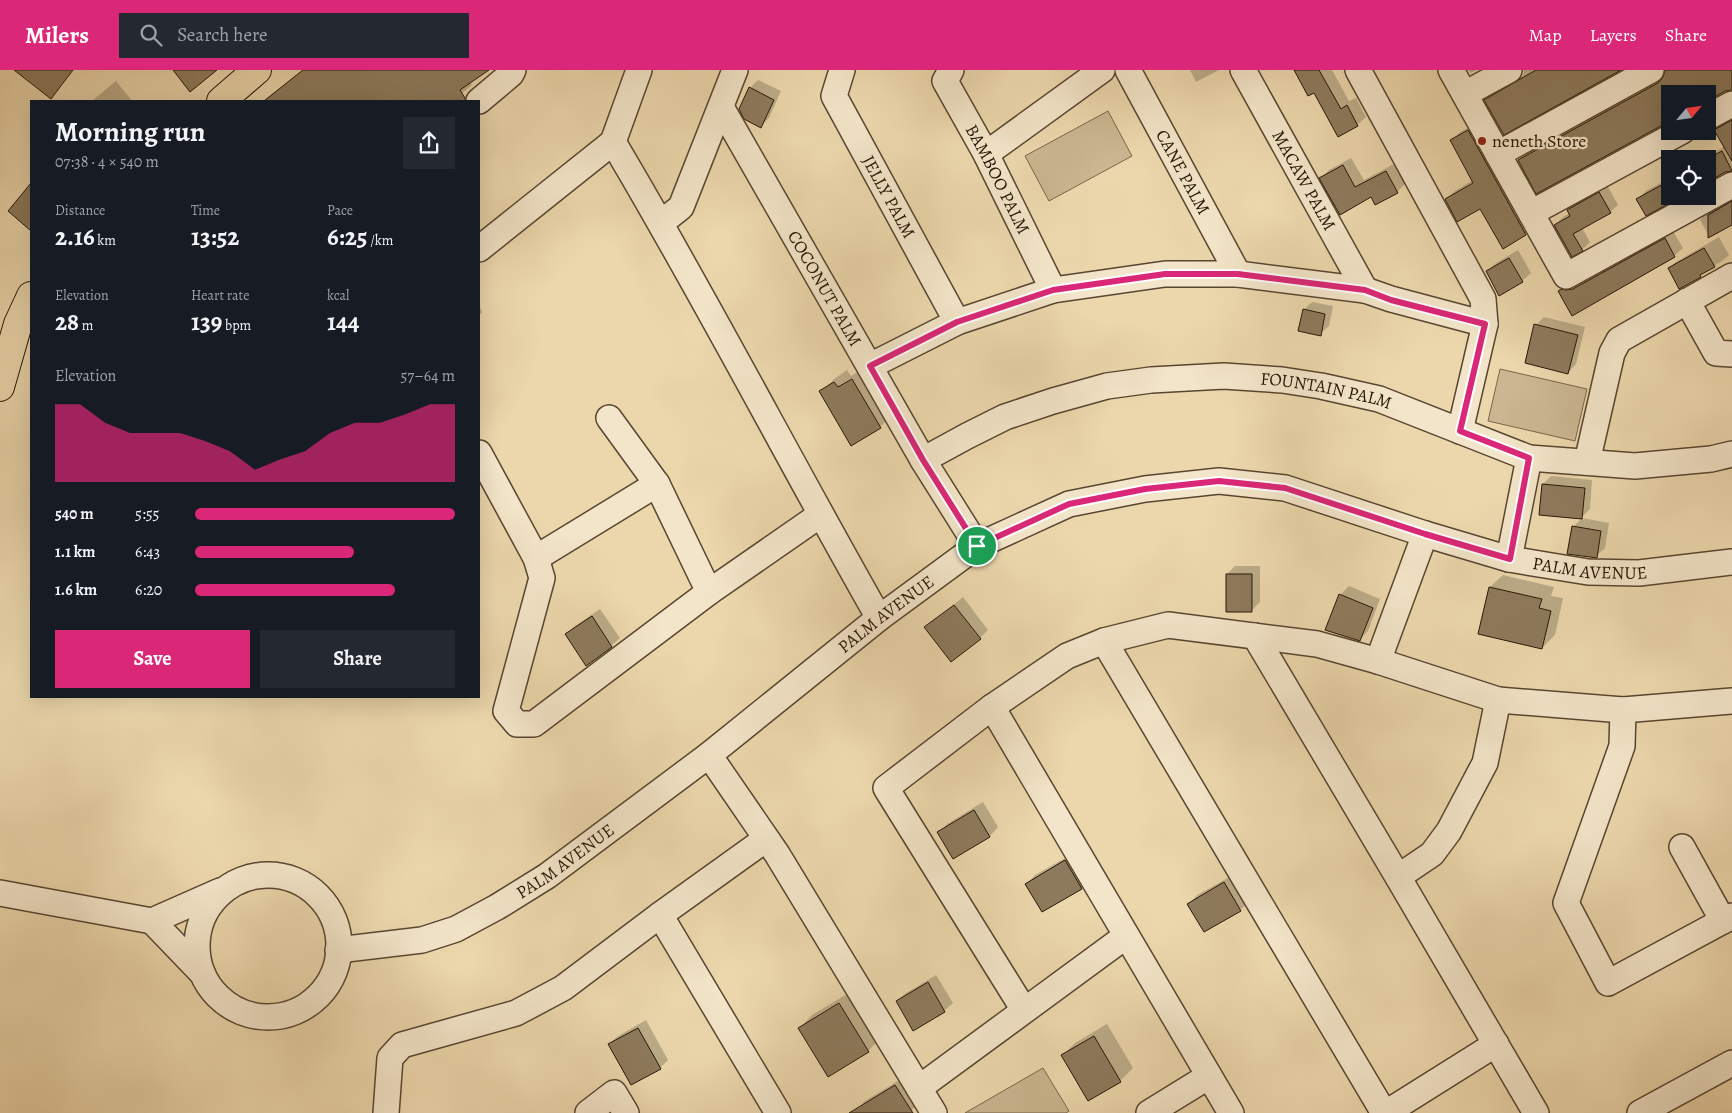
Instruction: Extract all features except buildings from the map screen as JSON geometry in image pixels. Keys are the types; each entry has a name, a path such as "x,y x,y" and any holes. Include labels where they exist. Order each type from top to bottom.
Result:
{"main road":[{"path":"222,100 257,70"},
{"path":"0,387 18,324 30,298"}],"street":[{"path":"480,100 511,74 513,70"},
{"path":"480,248 613,142 639,70"},
{"path":"661,223 681,207 735,70"},
{"name":"JELLY PALM","path":"842,70 834,96 957,322"},
{"name":"BAMBOO PALM","path":"950,70 945,81 986,154 1053,290"},
{"path":"986,154 1102,70"},
{"name":"CANE PALM","path":"1128,70 1238,274"},
{"name":"MACAW PALM","path":"1244,70 1365,290"},
{"path":"1358,70 1483,299 1485,324 1460,431"},
{"path":"1452,70 1566,276 1732,186"},
{"path":"1465,94 1508,70"},
{"path":"1498,154 1651,70"},
{"path":"1716,113 1732,104"},
{"name":"COCONUT PALM","path":"720,107 923,460 977,546"},
{"path":"1531,213 1665,140"},
{"path":"613,142 661,223 820,515 879,618"},
{"path":"870,366 957,322 1053,290 1165,274 1238,274 1365,290 1391,300 1485,324"},
{"path":"1587,462 1612,353 1619,340 1732,276"},
{"path":"1687,301 1716,353 1732,354"},
{"name":"FOUNTAIN PALM","path":"923,460 1005,417 1052,401 1107,386 1151,380 1224,376 1282,380 1321,386 1379,400 1529,458 1636,466 1711,459 1732,454"},
{"path":"609,418 657,484 710,592"},
{"path":"480,455 536,558 542,578 506,711 517,724 534,724 710,592 820,515"},
{"path":"1510,559 1529,458"},
{"name":"PALM AVENUE","path":"338,950 422,940 456,928 489,911 547,876 709,755 879,618 977,546 1069,504 1145,489 1219,481 1285,488 1425,534 1510,559 1588,572 1639,573 1732,562"},
{"path":"536,558 657,484"},
{"path":"1378,661 1425,534"},
{"path":"1024,1010 886,788 992,708 1067,656 1104,641 1168,625 1317,644 1378,661 1498,700 1623,710 1732,701"},
{"path":"1255,636 1536,1113"},
{"path":"1104,641 1385,1113 1496,1044"},
{"path":"1398,877 1432,854 1449,831 1485,763 1498,700"},
{"path":"992,708 1231,1113"},
{"path":"1623,710 1622,746 1566,903 1608,983 1728,918 1682,847"},
{"path":"709,755 777,854 934,1113"},
{"path":"386,1113 390,1058 402,1045 516,1013 564,988 660,915 766,839"},
{"path":"0,893 152,921 225,889 245,878 279,876 301,883 326,906 336,927 337,960 331,979 312,1002 295,1012 275,1017 255,1016 232,1007 213,991 202,973 152,921"},
{"path":"202,973 197,951 199,927 209,906 225,889"},
{"path":"660,915 778,1113"},
{"path":"919,1088 1126,936"},
{"path":"1640,1113 1732,1063"},
{"path":"1149,1113 1209,1076"},
{"path":"588,1113 614,1093 626,1113"}],"shaded area":[{"path":"1108,111 1132,156 1049,201 1025,156"},
{"path":"1500,369 1587,389 1575,441 1488,421"},
{"path":"1043,1068 1069,1111 1066,1113 965,1113"}],"place":[{"name":"neneth Store","path":"1482,141"}],"route":[{"path":"1165,274 1238,274 1365,290 1391,300 1485,324 1460,431 1529,458 1510,559 1425,534 1285,488 1219,481 1145,489 1069,504 977,546 923,460 870,366 957,322 1053,290 1165,274"}]}
